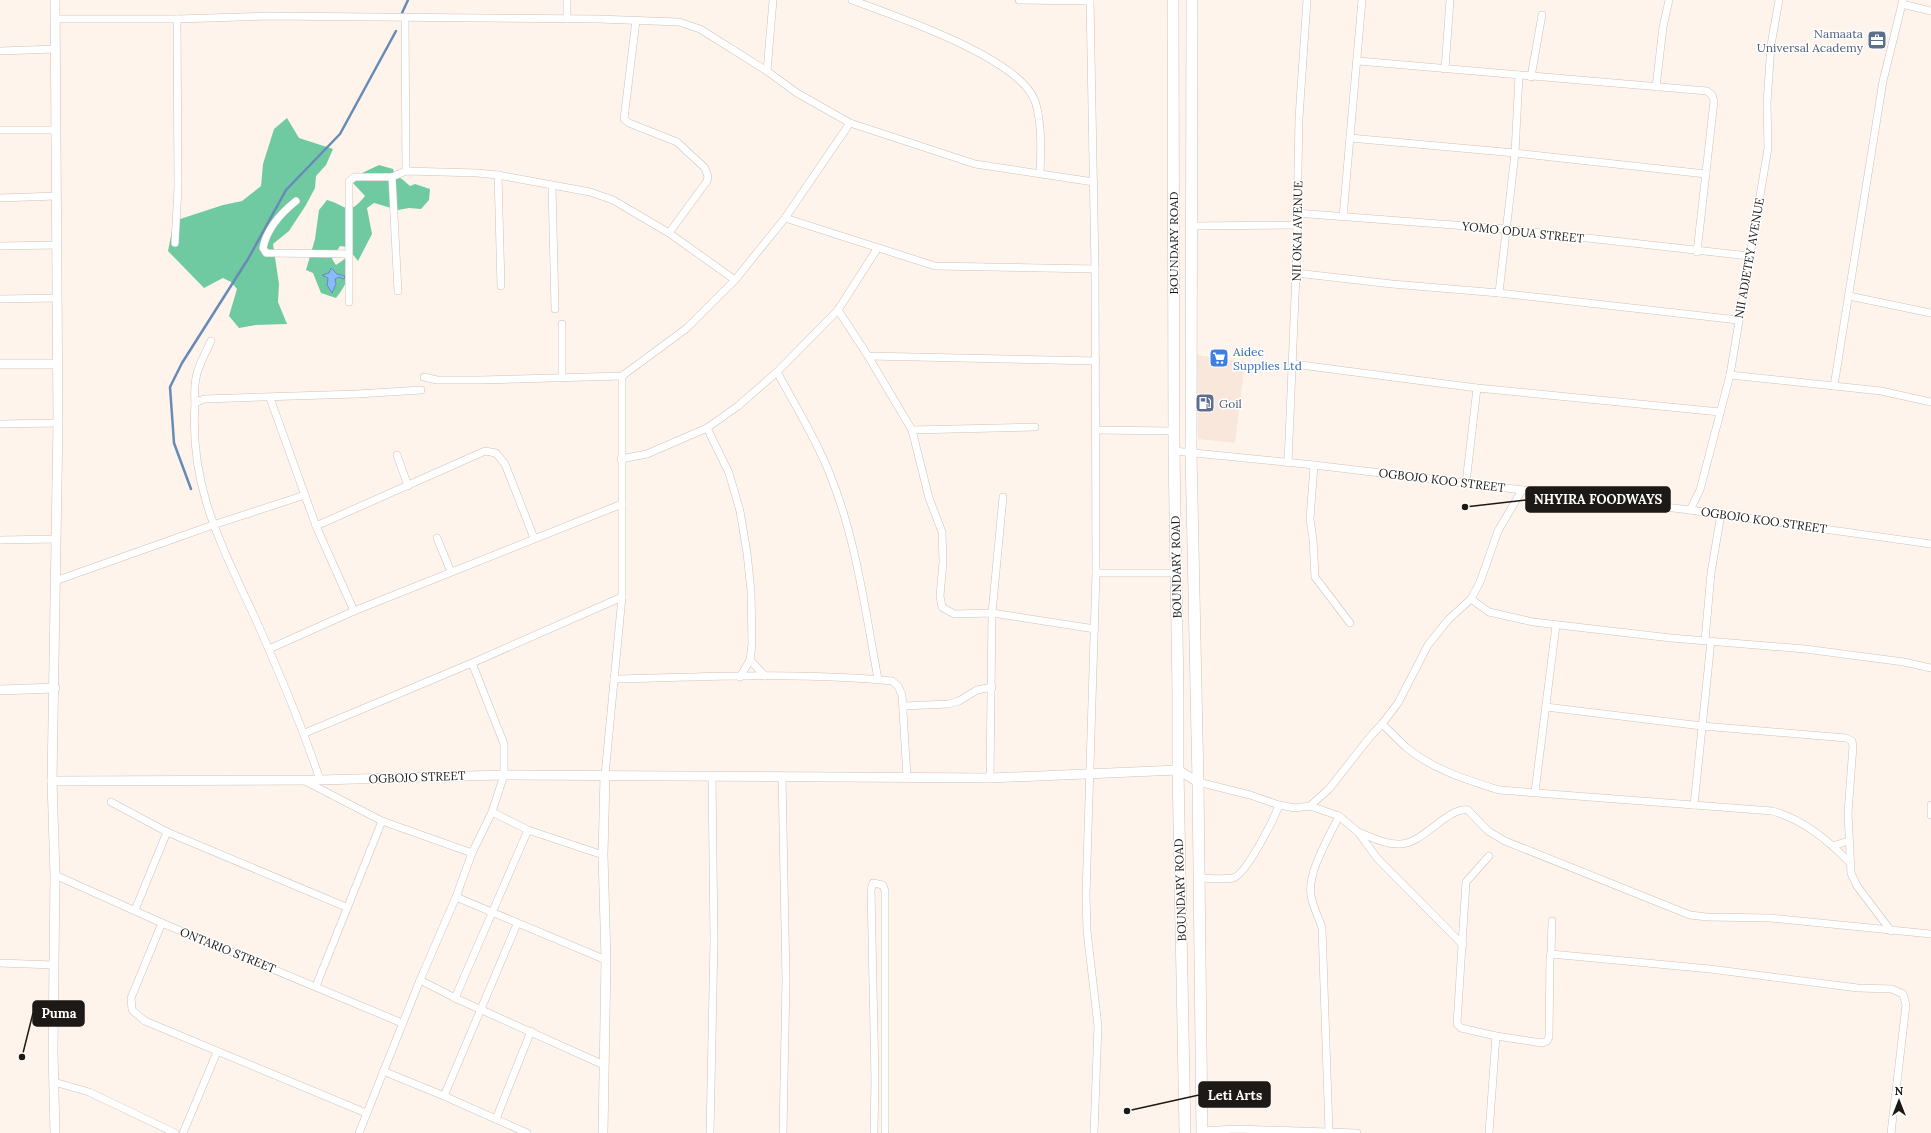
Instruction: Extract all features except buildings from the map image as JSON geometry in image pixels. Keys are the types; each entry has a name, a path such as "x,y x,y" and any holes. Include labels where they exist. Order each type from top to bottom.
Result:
{"main road":[{"name":"BOUNDARY ROAD","path":"1173,0 1174,451 1185,1133"},
{"name":"BOUNDARY ROAD","path":"1192,0 1191,452 1198,782 1202,1132"}],"street":[{"path":"55,0 57,20 56,298 58,422 55,581 55,688 52,781 55,875 55,1133"},
{"path":"567,0 567,19"},
{"path":"767,71 773,0"},
{"path":"852,0 963,43 1014,75 1032,94 1035,101 1039,123 1040,173"},
{"path":"1019,0 1090,0 1096,361 1096,573 1087,931 1098,1026 1094,1133"},
{"name":"NII OKAI AVENUE","path":"1288,463 1296,273 1299,118 1307,0"},
{"path":"1343,217 1358,61 1362,0"},
{"path":"1445,69 1450,0"},
{"path":"1656,87 1663,27 1669,0"},
{"name":"NII ADJETEY AVENUE","path":"1690,510 1700,490 1730,375 1768,148 1767,103 1771,45 1779,0"},
{"path":"1834,386 1883,81 1903,2 1931,11"},
{"path":"1531,77 1542,15"},
{"path":"57,20 177,19 268,16 636,20 679,22 700,29 767,71 797,93 850,123 975,164 1094,182"},
{"path":"405,18 406,171"},
{"path":"175,243 178,187 177,19"},
{"path":"636,20 624,119 629,123 677,142 700,163 707,172 706,181 669,233"},
{"path":"0,51 56,49"},
{"path":"1358,61 1707,91 1712,95 1714,101 1697,252"},
{"path":"1499,293 1515,153 1519,76"},
{"path":"424,377 437,380 480,380 622,376 687,328 735,280 785,218 850,123"},
{"path":"0,130 56,130"},
{"path":"1350,138 1515,153 1706,174"},
{"path":"349,302 349,181 356,177 392,177 406,171 498,175 590,192 613,200 669,233 735,280"},
{"path":"498,175 501,286"},
{"path":"392,177 398,291"},
{"path":"552,186 554,309"},
{"path":"0,198 56,196"},
{"path":"296,201 277,219 264,241 263,248 266,253 348,254"},
{"name":"YOMO ODUA STREET","path":"1296,213 1506,229 1697,252 1749,256"},
{"path":"785,218 877,249 935,266 1095,269"},
{"path":"1191,226 1296,225"},
{"path":"0,246 57,245"},
{"path":"621,459 647,454 708,428 738,406 777,372 838,310 877,249"},
{"path":"1296,273 1392,284 1499,293 1738,320"},
{"path":"1849,296 1931,313"},
{"path":"0,299 56,298"},
{"path":"838,310 868,356 912,430 929,498 942,532 943,562 940,596 942,607 954,614 992,613 1095,629"},
{"path":"562,324 562,377"},
{"path":"211,341 197,370 194,383 194,446 196,464 213,525 305,733 320,780"},
{"path":"868,356 1096,361"},
{"path":"0,364 57,364"},
{"path":"1293,364 1477,388 1720,412"},
{"path":"777,372 814,438 830,472 842,507 857,570 878,679"},
{"path":"1730,375 1881,391 1931,402"},
{"path":"603,1133 606,960 603,855 605,775 622,596 622,376"},
{"path":"1466,483 1477,388"},
{"path":"195,403 204,399 270,398 421,390"},
{"path":"270,398 316,526 354,611"},
{"path":"0,424 58,422"},
{"path":"912,430 1035,427"},
{"path":"708,428 729,473 740,511 752,598 752,644 750,660 740,677"},
{"path":"1096,430 1174,431"},
{"path":"316,526 485,451 496,453 504,464 534,538"},
{"name":"OGBOJO KOO STREET","path":"1174,451 1314,465 1690,510 1931,544"},
{"path":"397,455 408,486"},
{"path":"1314,465 1310,519 1313,539 1315,577 1350,623"},
{"path":"1310,806 1329,789 1369,738 1382,724 1398,703 1428,645 1448,620 1470,600 1480,582 1498,531 1522,490"},
{"path":"55,581 213,525 305,495"},
{"path":"990,778 992,613 1003,497"},
{"path":"269,649 354,611 622,504"},
{"path":"1694,805 1702,726 1711,573 1721,514"},
{"path":"437,538 451,572"},
{"path":"0,540 56,539"},
{"path":"1096,573 1177,573"},
{"path":"305,733 472,663 622,596"},
{"path":"1470,600 1480,608 1498,615 1556,625 1708,641 1805,649 1904,662 1931,668"},
{"path":"1535,792 1556,625"},
{"path":"750,660 765,676"},
{"path":"359,1133 420,980 456,897 472,853 492,812 504,775 504,744 472,663"},
{"path":"614,679 765,676 878,679 892,681 898,686 902,695 904,706 907,777"},
{"path":"904,706 948,704 959,701 977,690 992,687"},
{"path":"0,690 55,688"},
{"path":"1546,707 1702,726 1846,738 1852,741 1854,746 1848,813 1850,873 1857,886 1891,931"},
{"path":"1382,724 1408,748 1434,765 1450,773 1500,790 1779,813 1794,820 1834,846 1849,862"},
{"path":"1178,770 1198,782 1250,795 1279,805 1295,808 1310,806 1339,816 1358,832 1377,858 1463,945"},
{"name":"OGBOJO STREET","path":"52,781 320,780 504,775 990,778 1090,772 1178,770"},
{"path":"710,1133 714,941 712,776"},
{"path":"782,776 786,980 783,1133"},
{"path":"302,779 382,821 472,853"},
{"path":"111,802 167,832 346,907"},
{"path":"1198,878 1232,878 1241,872 1272,823 1279,805"},
{"path":"1931,805 1931,815"},
{"path":"1358,832 1386,842 1401,845 1423,836 1434,826 1459,811 1468,810 1488,831 1505,841 1690,914 1707,917 1770,918 1931,934"},
{"path":"492,812 528,830 603,855"},
{"path":"1329,1131 1322,928 1311,897 1310,886 1325,845 1339,816"},
{"path":"316,986 346,907 382,821"},
{"path":"455,998 493,914 528,830"},
{"path":"135,910 167,832"},
{"path":"1834,846 1848,841"},
{"path":"1489,856 1466,882 1457,1024 1461,1028 1496,1036 1542,1043 1546,1041 1549,1037 1552,921"},
{"name":"ONTARIO STREET","path":"55,875 402,1024"},
{"path":"873,883 883,885 885,891 886,1132 882,1128 873,1132 875,1072 871,890 873,883"},
{"path":"456,897 493,914 606,960"},
{"path":"162,922 131,998 132,1010 145,1021 366,1113"},
{"path":"444,1096 517,924"},
{"path":"1551,954 1710,969 1858,988 1892,989 1903,994 1906,1005 1891,1133"},
{"path":"0,963 54,965"},
{"path":"420,980 455,998 604,1065"},
{"path":"496,1119 531,1031"},
{"path":"1489,1133 1496,1036"},
{"path":"183,1133 217,1052"},
{"path":"383,1071 527,1133"},
{"path":"54,1082 89,1092 175,1133"},
{"path":"1202,1132 1329,1131 1357,1133"}],"shaded area":[{"path":"1197,355 1245,362 1235,443 1198,439"}],"green space":[{"path":"287,118 299,138 333,149 326,165 316,176 315,188 306,205 289,231 273,244 279,284 278,302 287,324 256,325 239,328 229,316 237,289 231,282 223,278 204,288 168,251 174,221 223,205 242,201 261,186 263,164 274,129"},
{"path":"379,165 393,169 395,176 402,179 410,186 415,184 430,189 429,200 421,209 409,208 398,210 374,203 367,208 372,234 358,261 347,247 340,246 332,259 336,265 346,258 347,279 336,298 321,293 313,273 306,270 315,239 319,210 327,200 347,208 354,207 365,196 353,183 362,173"}],"water":[{"path":"331,268 337,274 345,276 344,279 339,277 335,279 336,284 332,293 327,285 328,278 322,275 329,273"}],"waterway":[{"path":"402,13 408,0"},
{"path":"191,489 174,443 170,387 182,363 248,259 286,190 340,134 396,31"}],"place":[{"name":"Namaata Universal Academy","path":"1877,40"},
{"name":"Aidec Supplies Ltd","path":"1219,358"},
{"name":"Goil","path":"1205,403"},
{"name":"NHYIRA FOODWAYS","path":"1465,507"},
{"name":"Puma","path":"22,1057"},
{"name":"Leti Arts","path":"1127,1111"}]}
